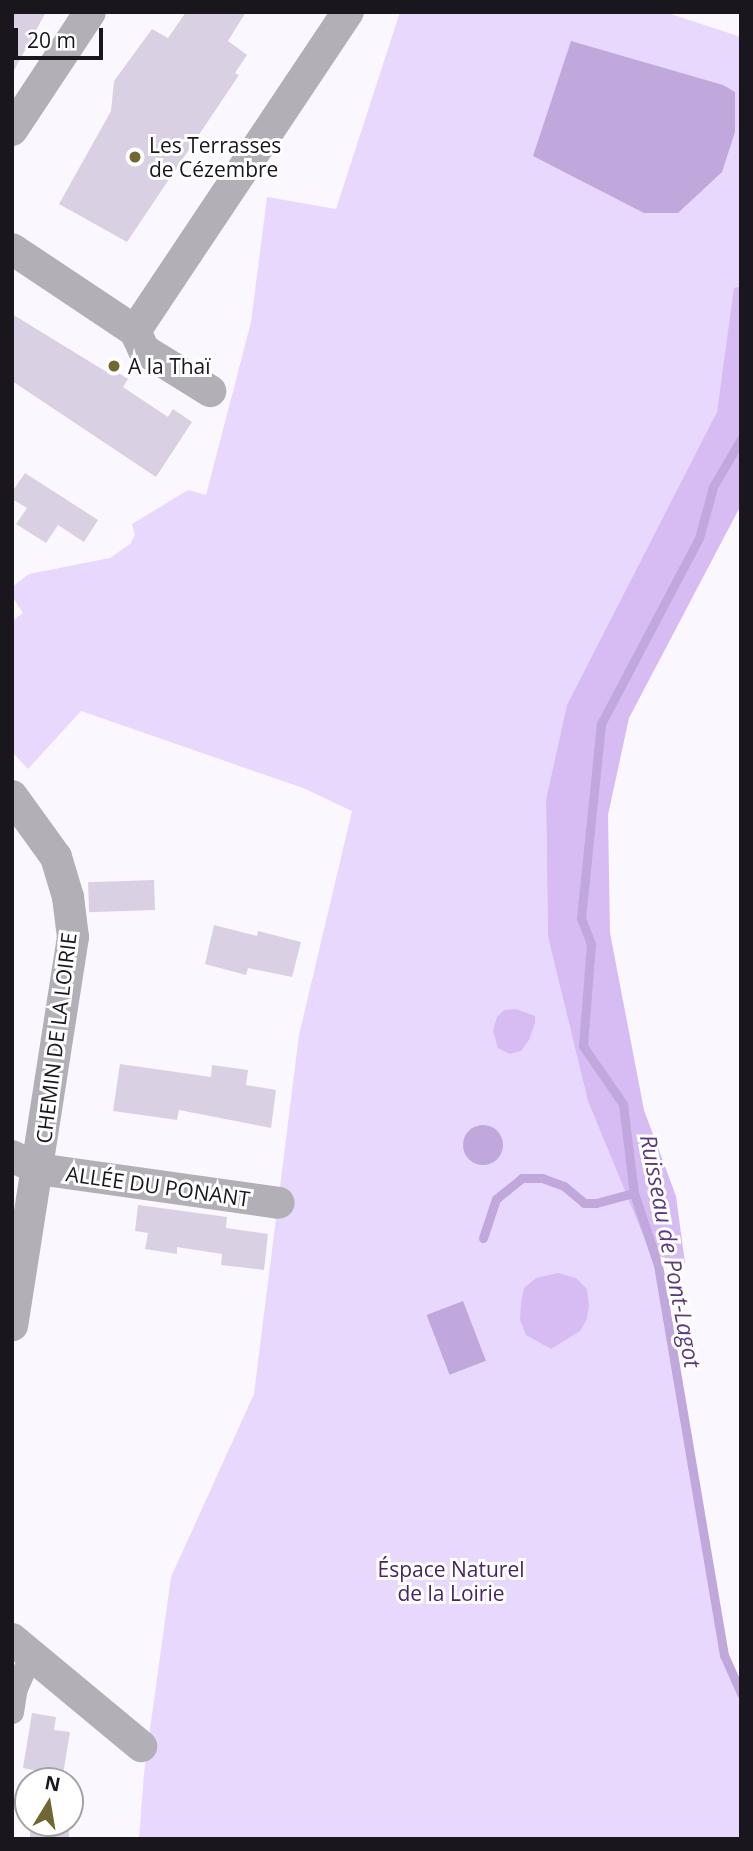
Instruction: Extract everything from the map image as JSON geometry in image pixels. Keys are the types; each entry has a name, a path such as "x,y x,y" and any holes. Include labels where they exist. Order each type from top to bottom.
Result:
{"street":[{"path":"12,130 90,12"},
{"path":"135,331 348,12"},
{"path":"12,249 135,331 144,350 210,391"},
{"name":"CHEMIN DE LA LOIRIE","path":"12,796 56,857 68,897 73,937 25,1163 12,1325"},
{"name":"ALLÉE DU PONANT","path":"25,1163 279,1203"},
{"path":"12,1712 22,1647"},
{"path":"22,1647 141,1746"}],"green space":[{"name":"Éspace Naturel de la Loirie","path":"400,12 665,12 741,37 741,349 722,380 717,412 596,778 546,800 548,936 634,1207 658,1265 724,1655 741,1693 741,1839 139,1839 144,1773 171,1577 254,1394 299,1035 352,811 303,788 81,711 28,769 12,752 12,621 23,613 12,596 12,587 29,574 110,558 130,544 135,535 132,524 188,490 206,495 251,322 267,197 336,209"}],"shaded area":[{"path":"571,41 723,85 735,92 735,132 722,172 678,213 644,213 533,156"},
{"path":"741,286 741,505 629,718 608,815 610,933 644,1110 676,1196 685,1263 651,1254 588,1101 548,936 546,800 567,705 717,412 734,288"},
{"path":"516,1009 535,1016 535,1023 529,1040 521,1051 510,1054 498,1048 493,1031 497,1017 504,1010"},
{"path":"483,1125 497,1131 503,1145 497,1159 483,1165 469,1159 463,1145 469,1131"},
{"path":"558,1273 576,1278 587,1289 589,1305 587,1319 580,1331 551,1349 526,1335 520,1320 521,1303 524,1288 536,1278"},
{"path":"463,1301 486,1361 450,1375 427,1315"}],"building":[{"path":"12,12 46,12 12,74"},
{"name":"Les Terrasses de Cézembre","path":"186,12 246,12 228,41 247,55 235,73 239,75 127,242 59,204 111,111 114,81 152,29 168,38"},
{"path":"12,314 105,371 108,366 128,379 123,387 168,417 173,409 192,422 156,477 12,381"},
{"path":"25,473 98,520 84,542 58,525 46,543 16,524 27,508 12,499 12,492"},
{"path":"154,880 155,910 89,912 88,882"},
{"path":"214,925 257,936 258,931 301,942 292,977 248,968 246,975 205,964"},
{"path":"120,1064 211,1077 212,1065 248,1070 246,1085 276,1090 271,1128 179,1110 177,1120 113,1111"},
{"path":"138,1205 227,1217 226,1228 268,1234 264,1270 221,1265 222,1254 177,1247 177,1254 145,1249 148,1233 135,1231"},
{"path":"32,1713 56,1717 54,1730 70,1732 64,1767 23,1767"},
{"path":"30,1837 69,1837 69,1839"}],"waterway":[{"name":"Ruisseau de Pont-Lagot","path":"741,439 713,487 699,538 601,724 581,918 591,944 583,1046 623,1104 634,1193 658,1265 724,1655 741,1693"},
{"path":"483,1238 496,1199 522,1178 542,1178 564,1186 584,1203 596,1203 634,1193"}],"place":[{"name":"Les Terrasses de Cézembre","path":"135,157"},
{"name":"A la Thaï","path":"114,366"}]}
